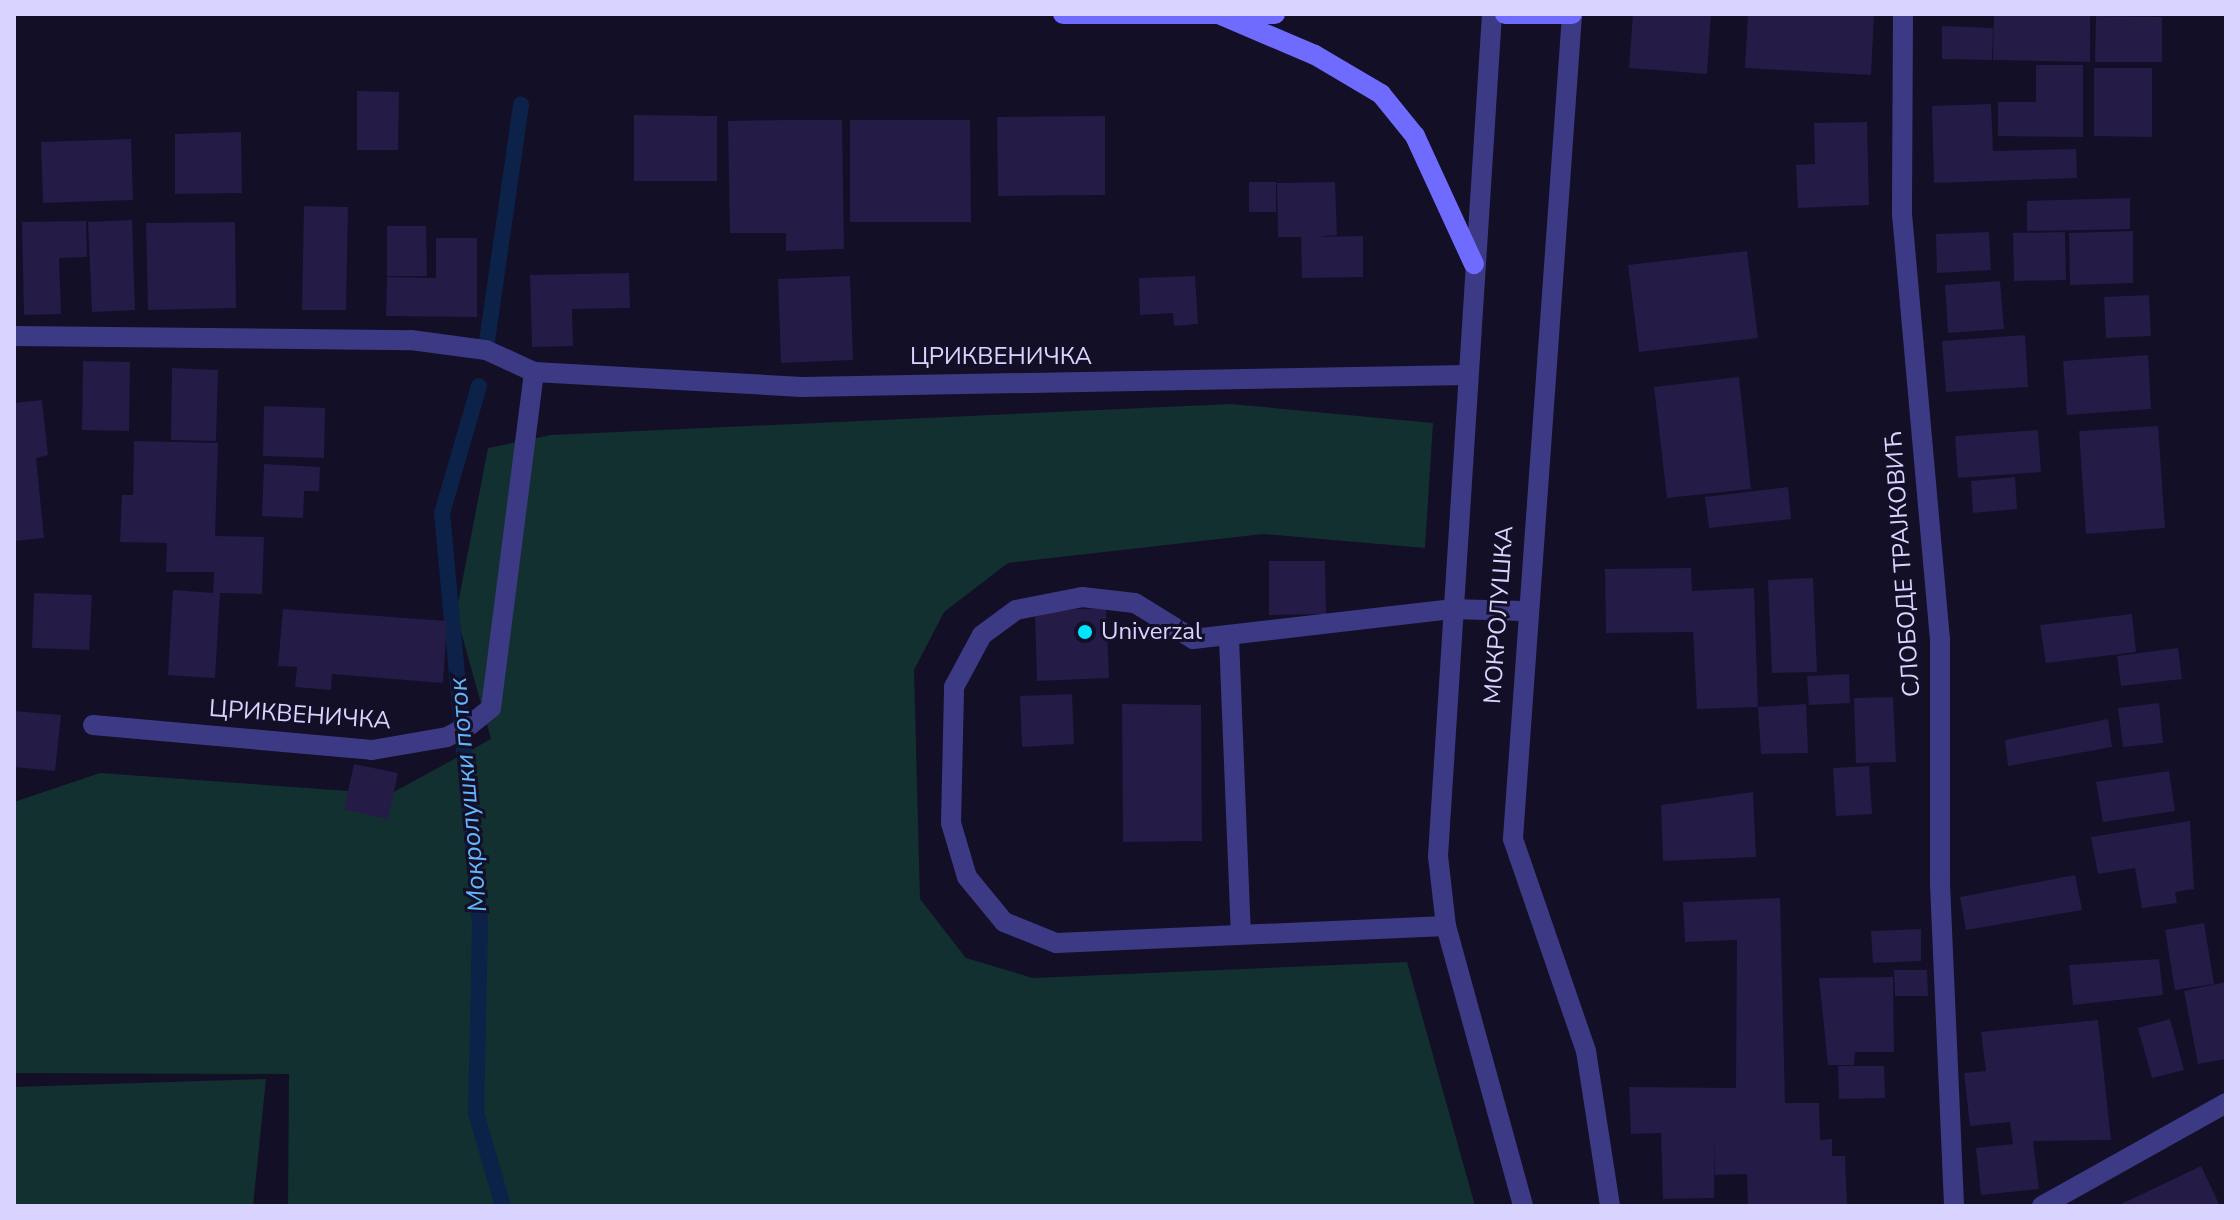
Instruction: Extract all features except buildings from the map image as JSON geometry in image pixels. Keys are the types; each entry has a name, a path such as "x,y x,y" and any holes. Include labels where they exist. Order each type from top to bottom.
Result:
{"main road":[{"path":"1063,14 1275,14"},
{"path":"1505,14 1572,15"},
{"path":"1221,15 1315,55 1381,94 1415,136 1474,264"}],"street":[{"name":"МОКРОЛУШКА","path":"1492,14 1439,807 1446,926 1523,1206"},
{"name":"СЛОБОДЕ ТРАЈКОВИЋ","path":"1903,14 1902,214 1940,639 1940,884 1954,1206"},
{"name":"МОКРОЛУШКА","path":"1572,15 1524,611 1513,839 1586,1051 1610,1206"},
{"name":"ЦРИКВЕНИЧКА","path":"14,336 411,340 486,350 534,372 802,387 1468,375"},
{"name":"ЦРИКВЕНИЧКА","path":"93,725 359,750 423,743 470,725 491,708 534,372"},
{"path":"1446,926 1241,932 1056,943 1004,922 967,877 951,823 954,687 982,635 1016,610 1082,597 1135,603 1193,639 1229,638 1451,609 1524,611"},
{"path":"1229,638 1241,932"},
{"path":"2042,1206 2226,1103"}],"green space":[{"path":"1231,404 1433,423 1425,548 1263,534 1008,563 944,612 914,670 920,899 966,958 1033,978 1407,962 1475,1206 288,1206 289,1074 14,1073 14,802 100,773 390,794 491,739 456,614 488,448 551,435"},
{"path":"266,1079 253,1206 14,1206 14,1087"}],"waterway":[{"name":"Мокролушки поток","path":"486,348 521,104"},
{"name":"Мокролушки поток","path":"479,386 442,513 480,925 476,1113 503,1206"}],"place":[{"name":"Univerzal","path":"1085,632"}]}
